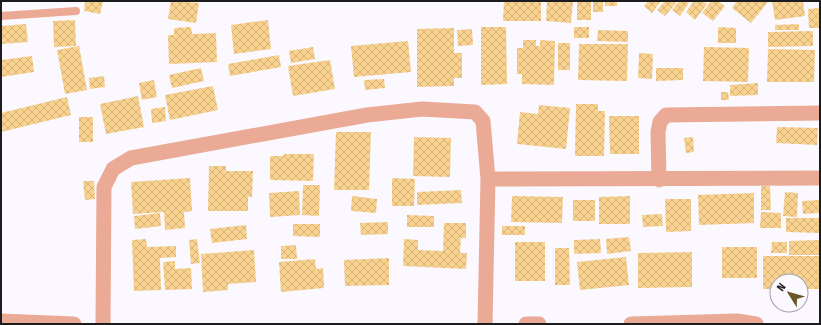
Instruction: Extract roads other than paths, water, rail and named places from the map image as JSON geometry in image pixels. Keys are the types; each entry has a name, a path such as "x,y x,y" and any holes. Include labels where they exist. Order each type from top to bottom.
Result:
{"street":[{"path":"103,324 104,187 113,169 131,158 367,115 422,109 475,112 483,121 488,179 485,324"},
{"path":"659,180 658,132 660,122 666,115 820,113"},
{"path":"488,179 659,180 820,178"},
{"path":"631,324 737,321 756,324"},
{"path":"8,323 74,324"},
{"path":"526,324 539,324"}],"lane":[{"path":"1,16 76,11"}]}
